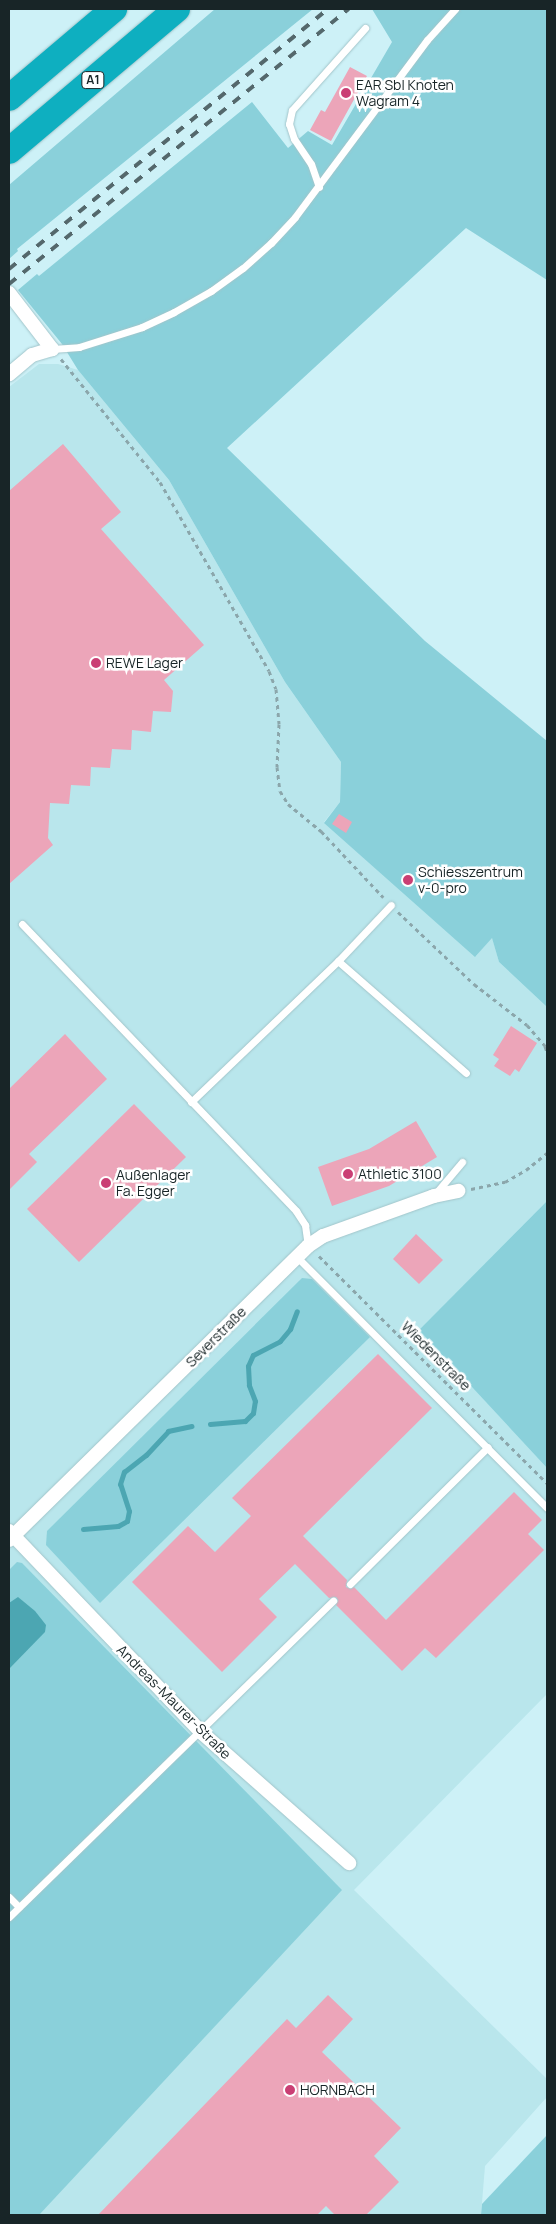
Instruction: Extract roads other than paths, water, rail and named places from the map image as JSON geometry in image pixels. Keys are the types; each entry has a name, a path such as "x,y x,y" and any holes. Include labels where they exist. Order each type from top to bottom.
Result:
{"highway":[{"path":"9,98 114,9"},
{"name":"A1","path":"9,150 176,9"}],"street":[{"path":"9,293 52,349 32,355 9,374"},
{"name":"Severstraße","path":"10,1536 308,1246 323,1236 434,1196 458,1191"},
{"name":"Andreas-Maurer-Straße","path":"10,1536 201,1732 349,1863"}],"lane":[{"path":"52,349 78,347 142,327 174,312 211,291 271,243 320,187 427,40 456,9"},
{"path":"320,187 311,164 294,139 289,124 292,110 365,28"},
{"path":"191,1102 338,961 391,905"},
{"path":"22,924 296,1211 305,1225 308,1246"},
{"path":"338,961 466,1073"},
{"path":"434,1196 462,1162"},
{"path":"297,1257 547,1508"},
{"path":"350,1584 488,1447"},
{"path":"9,1917 178,1750 201,1732 333,1602"},
{"path":"9,1897 18,1908"}],"waterway":[{"path":"210,1424 245,1421 253,1413 255,1401 249,1385 248,1366 253,1355 280,1341 290,1329 297,1311"},
{"path":"83,1529 118,1526 127,1521 129,1511 120,1484 124,1472 146,1455 168,1431 191,1426"}],"railway":[{"path":"9,269 328,9"},
{"path":"9,284 348,9"}],"place":[{"name":"EAR Sbl Knoten Wagram 4","path":"346,93"},
{"name":"REWE Lager","path":"96,663"},
{"name":"Schiesszentrum v-0-pro","path":"408,880"},
{"name":"Athletic 3100","path":"348,1174"},
{"name":"Außenlager Fa. Egger","path":"106,1183"},
{"name":"HORNBACH","path":"290,2090"}]}
